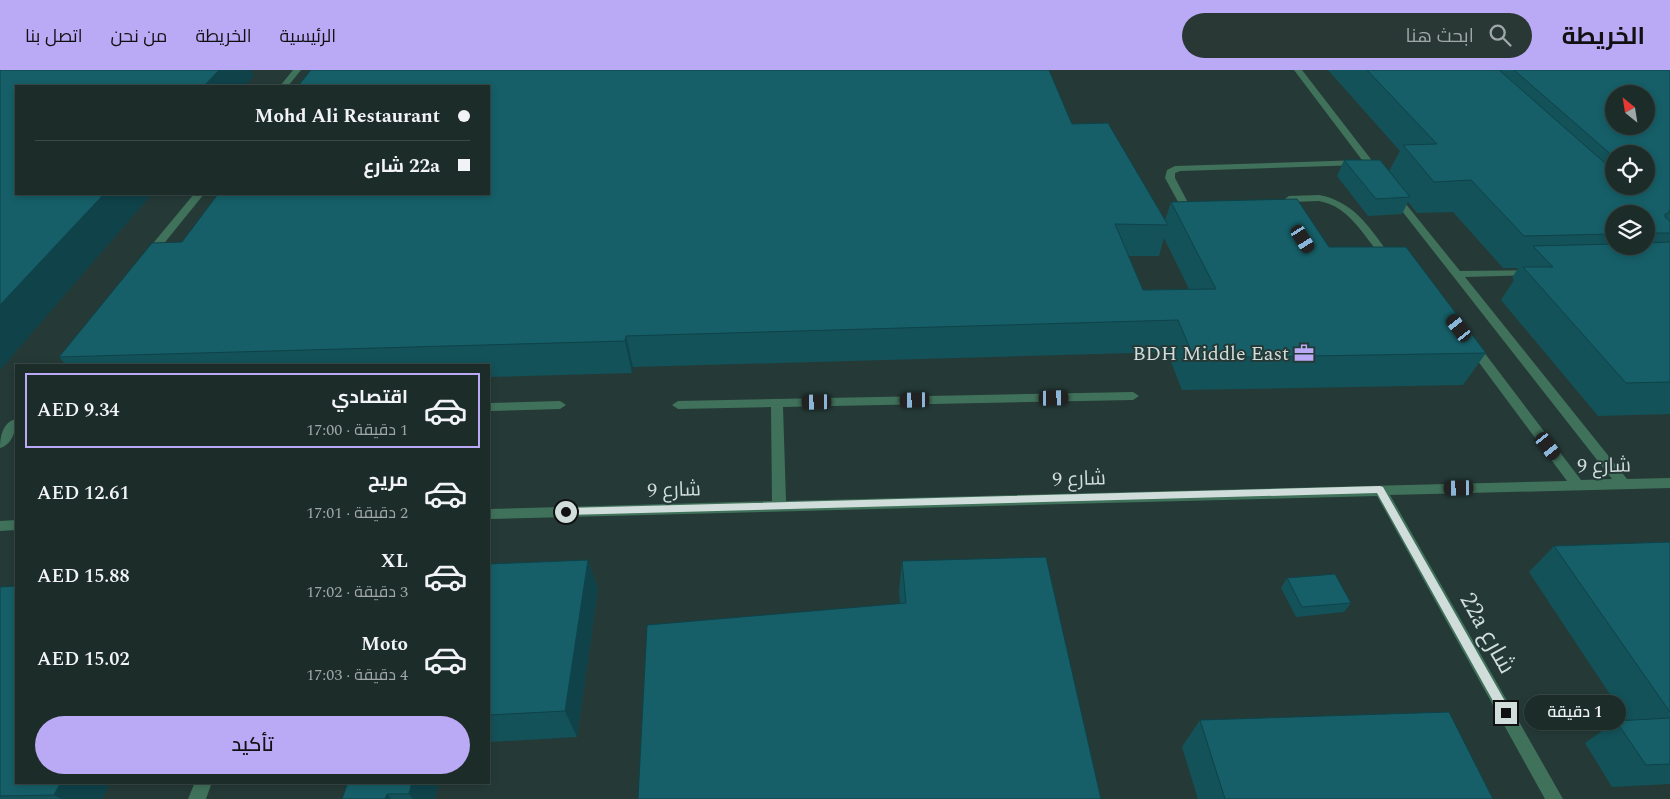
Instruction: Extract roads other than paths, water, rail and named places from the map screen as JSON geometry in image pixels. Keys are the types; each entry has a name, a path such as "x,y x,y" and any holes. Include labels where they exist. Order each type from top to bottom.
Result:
{"street":[{"path":"285,85 297,70"},
{"path":"1298,70 1367,161 1624,484"},
{"path":"1192,220 1170,178 1170,172 1178,168 1367,161"},
{"path":"143,264 197,195"},
{"path":"1319,198 1328,199 1342,205 1382,251 1380,260 1366,265 1335,264 1318,259 1283,204 1289,199 1319,198"},
{"path":"1380,260 1393,268"},
{"path":"1457,274 1544,272"},
{"path":"1465,335 1578,486"},
{"path":"678,405 1133,396"},
{"path":"777,403 779,506"},
{"path":"490,407 560,405"},
{"path":"0,443 15,424"},
{"name":"شارع 9","path":"490,514 1670,483"},
{"name":"22a شارع","path":"1380,490 1554,799"},
{"path":"0,526 15,525"},
{"path":"197,799 203,784"}],"place":[{"name":"BDH Middle East","path":"1304,353"}]}
